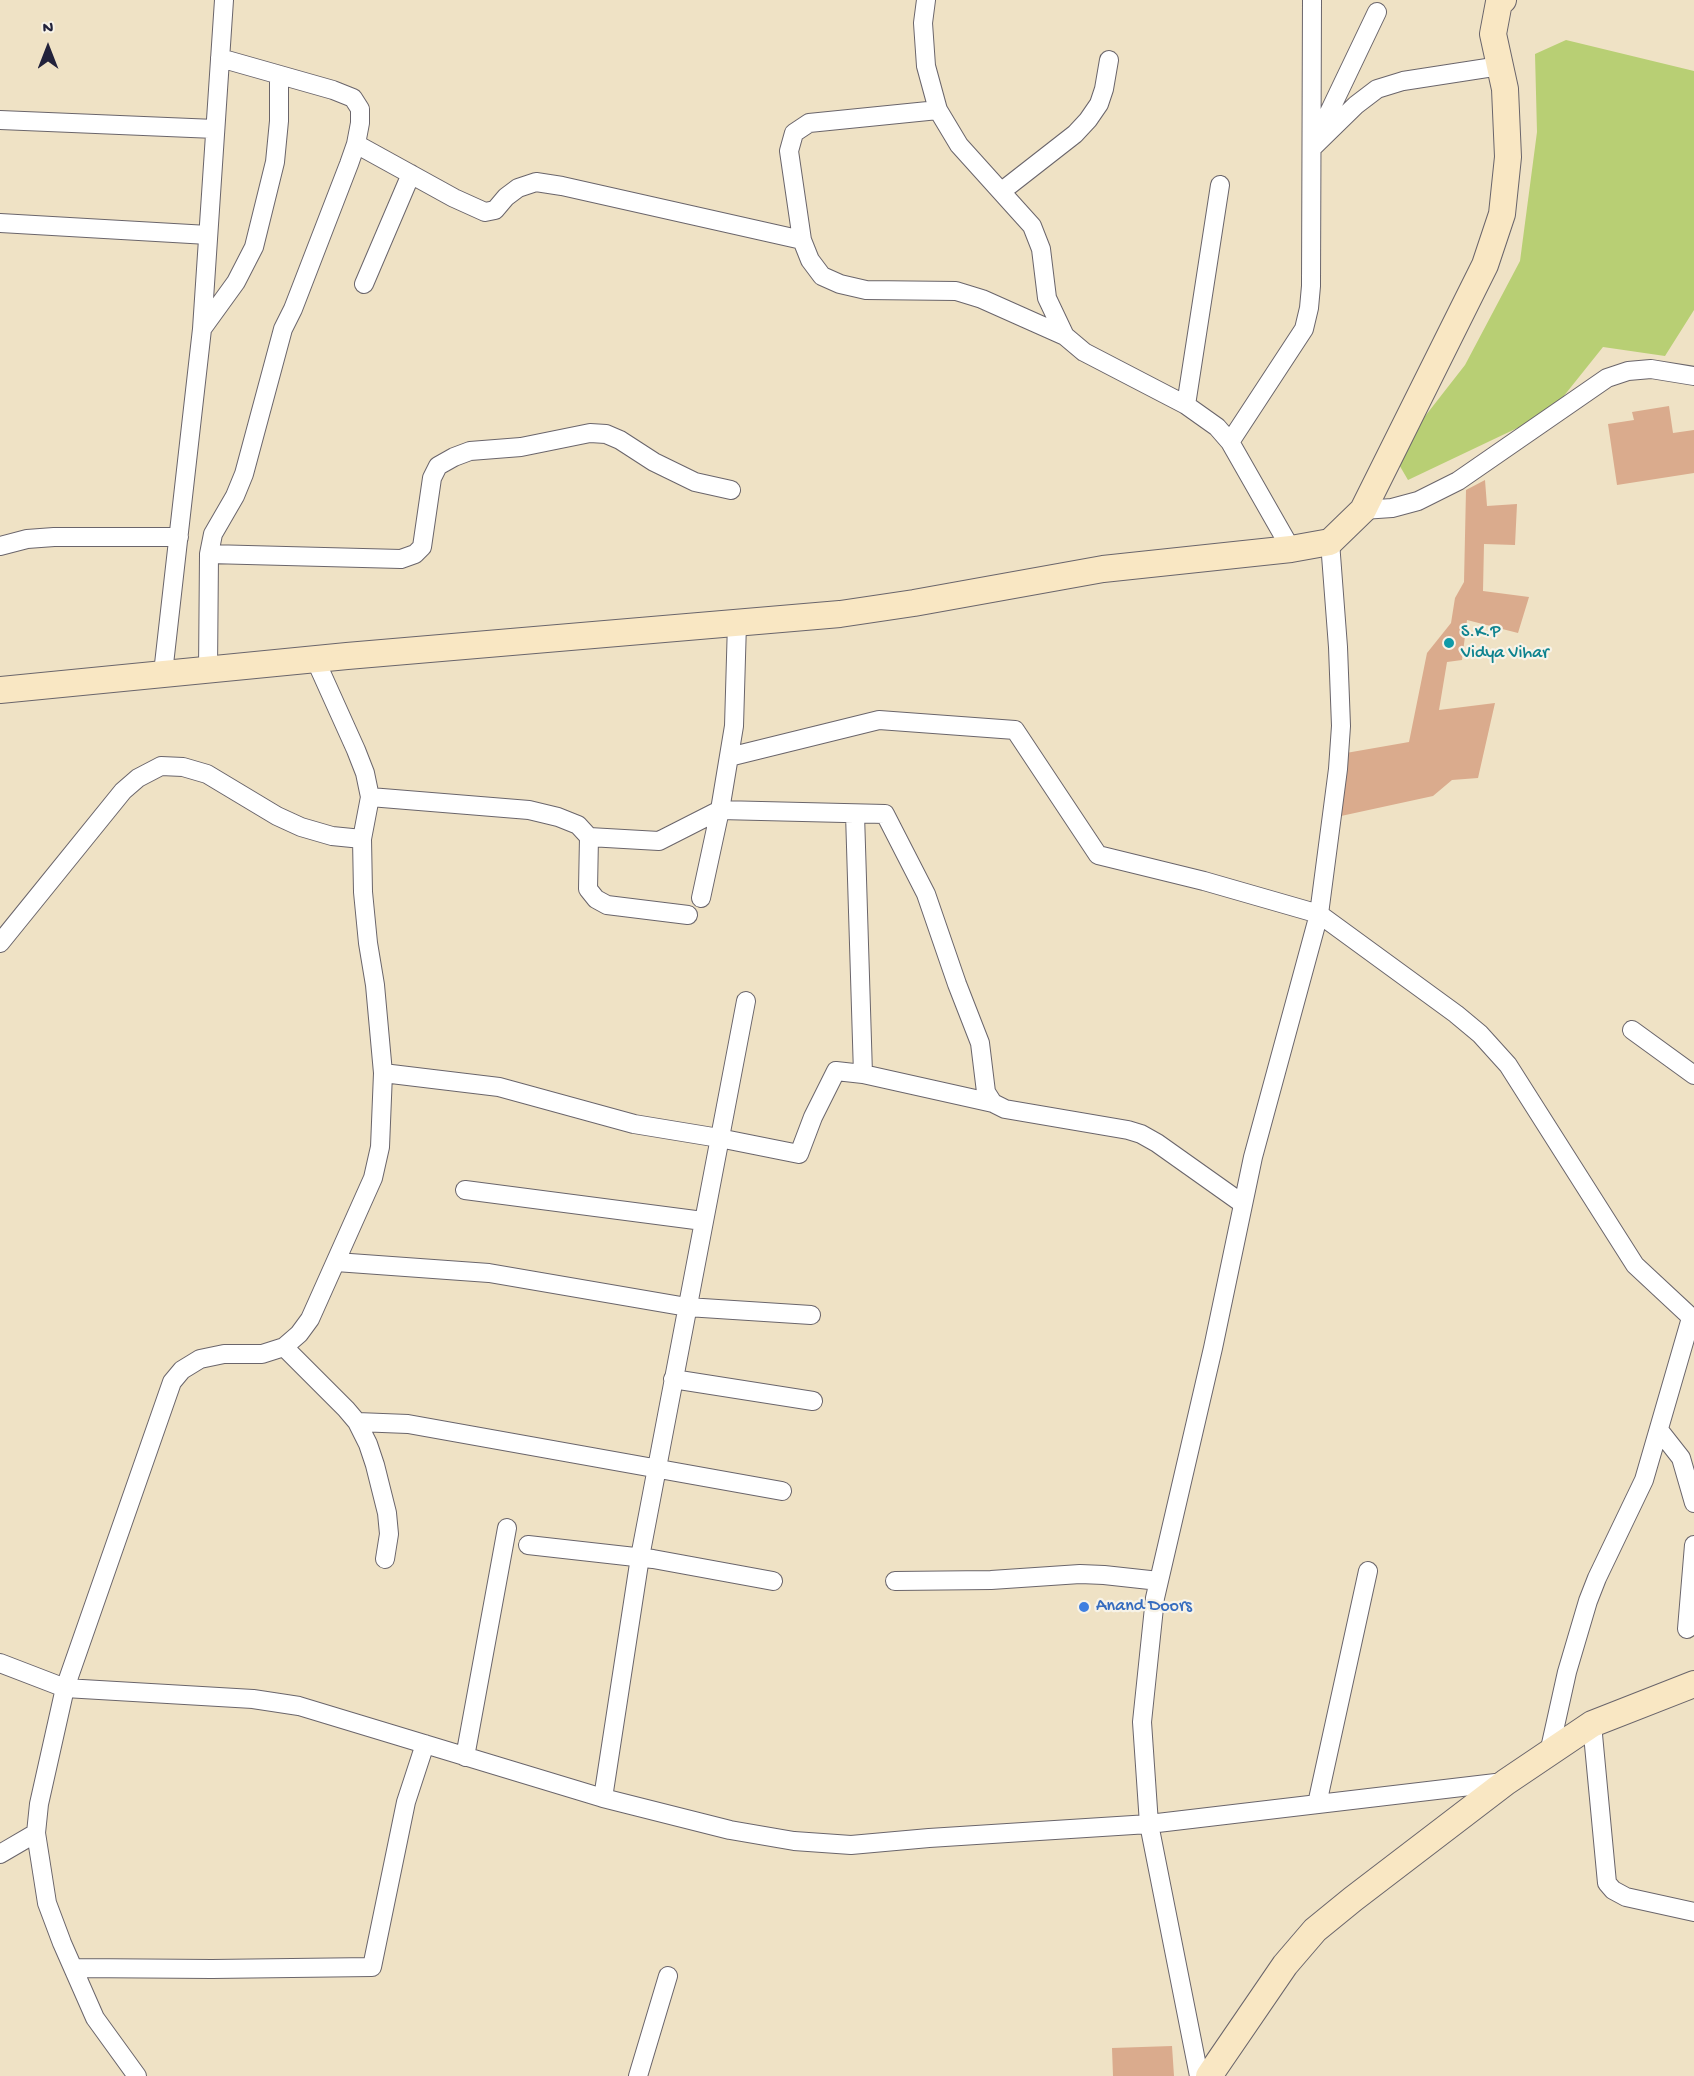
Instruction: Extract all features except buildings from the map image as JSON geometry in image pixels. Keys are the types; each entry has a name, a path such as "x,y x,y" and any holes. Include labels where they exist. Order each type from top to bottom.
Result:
{"main road":[{"path":"0,690 315,659 840,614 914,603 1103,568 1292,549 1330,542 1363,510 1485,265 1502,214 1508,157 1504,89 1493,34 1500,0"},
{"path":"1209,2076 1285,1965 1315,1930 1353,1899 1506,1782 1592,1724 1694,1684"}],"street":[{"path":"163,673 202,329 224,0"},
{"path":"926,0 923,22 926,66 938,110 959,145 1032,226 1041,249 1047,298 1065,336"},
{"path":"1230,442 1304,329 1307,318 1311,285 1312,0"},
{"path":"1312,148 1377,12"},
{"path":"208,671 209,554 213,534 235,496 244,474 283,329 293,309 356,144 360,123 360,109 353,98 333,90 220,58"},
{"path":"1002,191 1075,134 1088,120 1099,104 1109,60"},
{"path":"1312,148 1356,105 1377,89 1403,81 1500,66"},
{"path":"202,329 225,299 254,247 275,162 279,121 279,75"},
{"path":"938,110 809,123 794,133 789,151 802,240 810,260 822,276 840,284 866,290 956,291 982,299 1065,336 1084,352 1186,405 1217,427 1230,442 1292,549"},
{"path":"0,120 215,129"},
{"path":"356,144 454,198 485,212 495,210 518,188 536,182 802,240"},
{"path":"364,284 411,174"},
{"path":"1186,405 1220,185"},
{"path":"0,223 208,235"},
{"path":"1363,510 1392,508 1418,501 1458,482 1607,378 1628,371 1651,369 1694,376"},
{"path":"209,554 400,559 415,554 422,547 432,478 438,466 471,451 521,447 590,433 606,434 620,440 686,479 713,488 730,490"},
{"path":"0,546 27,539 54,537 178,537"},
{"path":"1199,2076 1149,1824 1142,1722 1151,1621 1159,1581 1214,1348 1253,1157 1319,914 1338,769 1341,726 1330,542"},
{"path":"701,898 720,810 734,726 737,623"},
{"path":"138,2076 95,2018 47,1903 36,1833 39,1804 65,1688 172,1382 182,1370 200,1359 224,1354 262,1354 284,1347 299,1334 310,1319 373,1178 380,1147 383,1073 363,892 362,839 370,797 365,773 356,750 315,659"},
{"path":"729,756 879,720 1015,730 1098,855 1204,881 1319,914 1456,1014 1480,1034 1508,1065 1635,1265 1693,1319 1644,1480 1597,1578 1588,1602 1567,1672 1550,1753"},
{"path":"0,943 123,791 138,778 161,766 183,767 207,774 277,816 301,827 332,836 362,839"},
{"path":"370,797 529,810 558,817 578,825 589,837 588,889 596,899 607,905 688,915"},
{"path":"589,837 659,841 720,810 885,814 926,894 980,1043 986,1092 993,1103"},
{"path":"855,814 863,1074"},
{"path":"603,1798 640,1557 746,1001"},
{"path":"1632,1030 1694,1075"},
{"path":"383,1073 499,1087 634,1124 799,1154 813,1117 836,1071 863,1074 993,1103 1005,1109 1141,1134 1243,1204"},
{"path":"465,1190 703,1221"},
{"path":"336,1262 489,1273 687,1307 812,1315"},
{"path":"284,1347 332,1393 357,1422 375,1465 387,1513 389,1534 386,1559"},
{"path":"673,1379 813,1401"},
{"path":"357,1422 408,1424 782,1491"},
{"path":"1659,1430 1681,1458 1694,1503"},
{"path":"465,1756 507,1528"},
{"path":"528,1545 640,1557 773,1581"},
{"path":"1687,1629 1694,1545"},
{"path":"1317,1804 1368,1571"},
{"path":"895,1581 991,1580 1080,1574 1159,1581"},
{"path":"0,1663 65,1688 253,1699 299,1706 603,1798 730,1830 794,1841 851,1845 1149,1824 1506,1782"},
{"path":"1592,1724 1607,1883 1613,1890 1626,1897 1694,1912"},
{"path":"75,1968 372,1967 406,1802 425,1744"},
{"path":"0,1854 36,1833"},
{"path":"638,2076 668,1976"}],"green space":[{"path":"1566,40 1694,71 1694,310 1665,356 1603,347 1551,412 1408,480 1394,456 1465,365 1520,261 1537,132 1535,54"}],"place":[{"name":"S.K.P Vidya Vihar","path":"1449,643"},
{"name":"Anand Doors","path":"1084,1607"}]}
